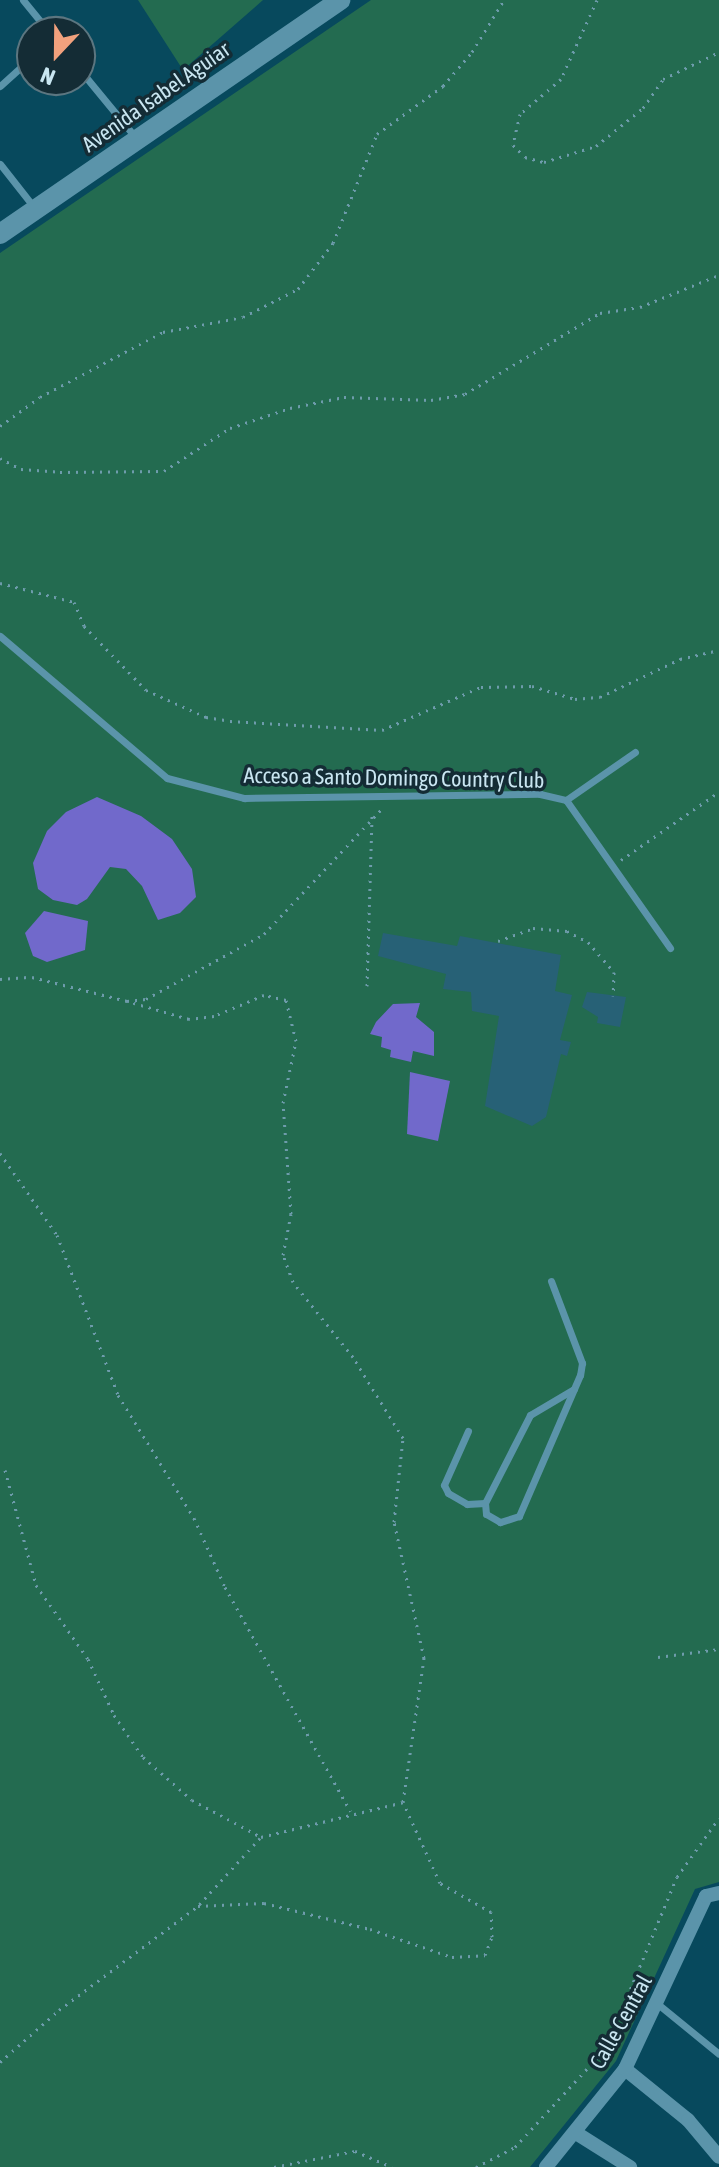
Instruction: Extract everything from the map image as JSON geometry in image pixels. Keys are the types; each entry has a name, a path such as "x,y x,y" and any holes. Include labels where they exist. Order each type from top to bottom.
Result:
{"main road":[{"name":"Avenida Isabel Aguiar","path":"0,234 340,0"}],"street":[{"name":"Calle Central","path":"546,2167 625,2069 659,2005 706,1896 719,1893"},
{"path":"625,2069 688,2120 719,2157"},
{"path":"576,2133 630,2167"}],"lane":[{"path":"23,0 36,16"},
{"path":"0,86 16,72"},
{"path":"96,90 137,140"},
{"path":"0,164 36,209"},
{"name":"Acceso a Santo Domingo Country Club","path":"0,636 167,778 244,798 540,794 566,800 615,864 670,948"},
{"path":"566,800 635,752"},
{"path":"551,1281 582,1363 574,1389 556,1441 519,1516 500,1522 486,1514 485,1503 530,1415 574,1389"},
{"path":"468,1431 444,1485 448,1493 467,1504 485,1503"},
{"path":"659,2005 719,2054"}],"path":[{"path":"0,426 40,397 163,332 243,317 298,289 333,243 377,134 443,86 472,52 504,0"},
{"path":"597,0 561,79 520,114 513,145 525,157 544,162 596,146 643,108 663,79 719,52"},
{"path":"0,458 21,469 60,472 164,471 230,428 290,408 344,397 431,400 465,394 600,313 640,307 719,275"},
{"path":"0,583 50,592 74,602 84,626 146,690 206,717 230,721 382,730 481,687 532,686 575,699 600,697 680,659 719,650"},
{"path":"615,864 719,792"},
{"path":"127,1001 146,999 264,934 372,814 367,986"},
{"path":"498,941 533,928 567,931 588,942 614,972 613,996"},
{"path":"0,979 32,977 189,1019 214,1016 264,995 286,1000 296,1041 283,1103 291,1214 283,1255 293,1282 353,1357 403,1438 394,1522 424,1658 403,1802 424,1857 440,1883 491,1912 492,1937 485,1955 452,1957 370,1929 264,1903 198,1906"},
{"path":"0,1153 57,1235 118,1395 194,1518 225,1587 350,1811"},
{"path":"5,1470 36,1585 88,1659 114,1715 143,1757 192,1800 261,1837"},
{"path":"658,1657 719,1649"},
{"path":"0,2062 59,2010 198,1906 261,1837 350,1811 403,1802"},
{"path":"476,2167 515,2147 606,2048 677,1877 719,1818"},
{"path":"274,2167 355,2151 392,2167"}],"green space":[{"path":"138,0 263,0 183,70"},
{"path":"371,0 719,0 719,1882 695,1889 616,2061 530,2167 0,2167 0,253"}],"shaded area":[{"path":"97,797 141,816 172,839 192,869 196,897 180,913 158,920 142,886 126,869 110,867 87,899 77,905 53,900 38,889 33,863 47,831 66,812"},
{"path":"44,911 88,921 85,950 47,962 33,956 25,933"},
{"path":"420,1003 416,1017 434,1032 434,1056 413,1051 411,1062 390,1057 391,1050 381,1047 382,1037 370,1034 376,1022 393,1004"},
{"path":"410,1072 450,1081 438,1141 407,1134"}],"building":[{"path":"383,933 457,946 460,936 561,955 555,991 572,995 560,1040 571,1042 567,1056 561,1054 546,1117 532,1126 485,1106 499,1016 472,1011 471,992 443,989 446,974 378,956"},
{"path":"587,992 626,997 620,1027 597,1023 598,1017 582,1007"}]}
